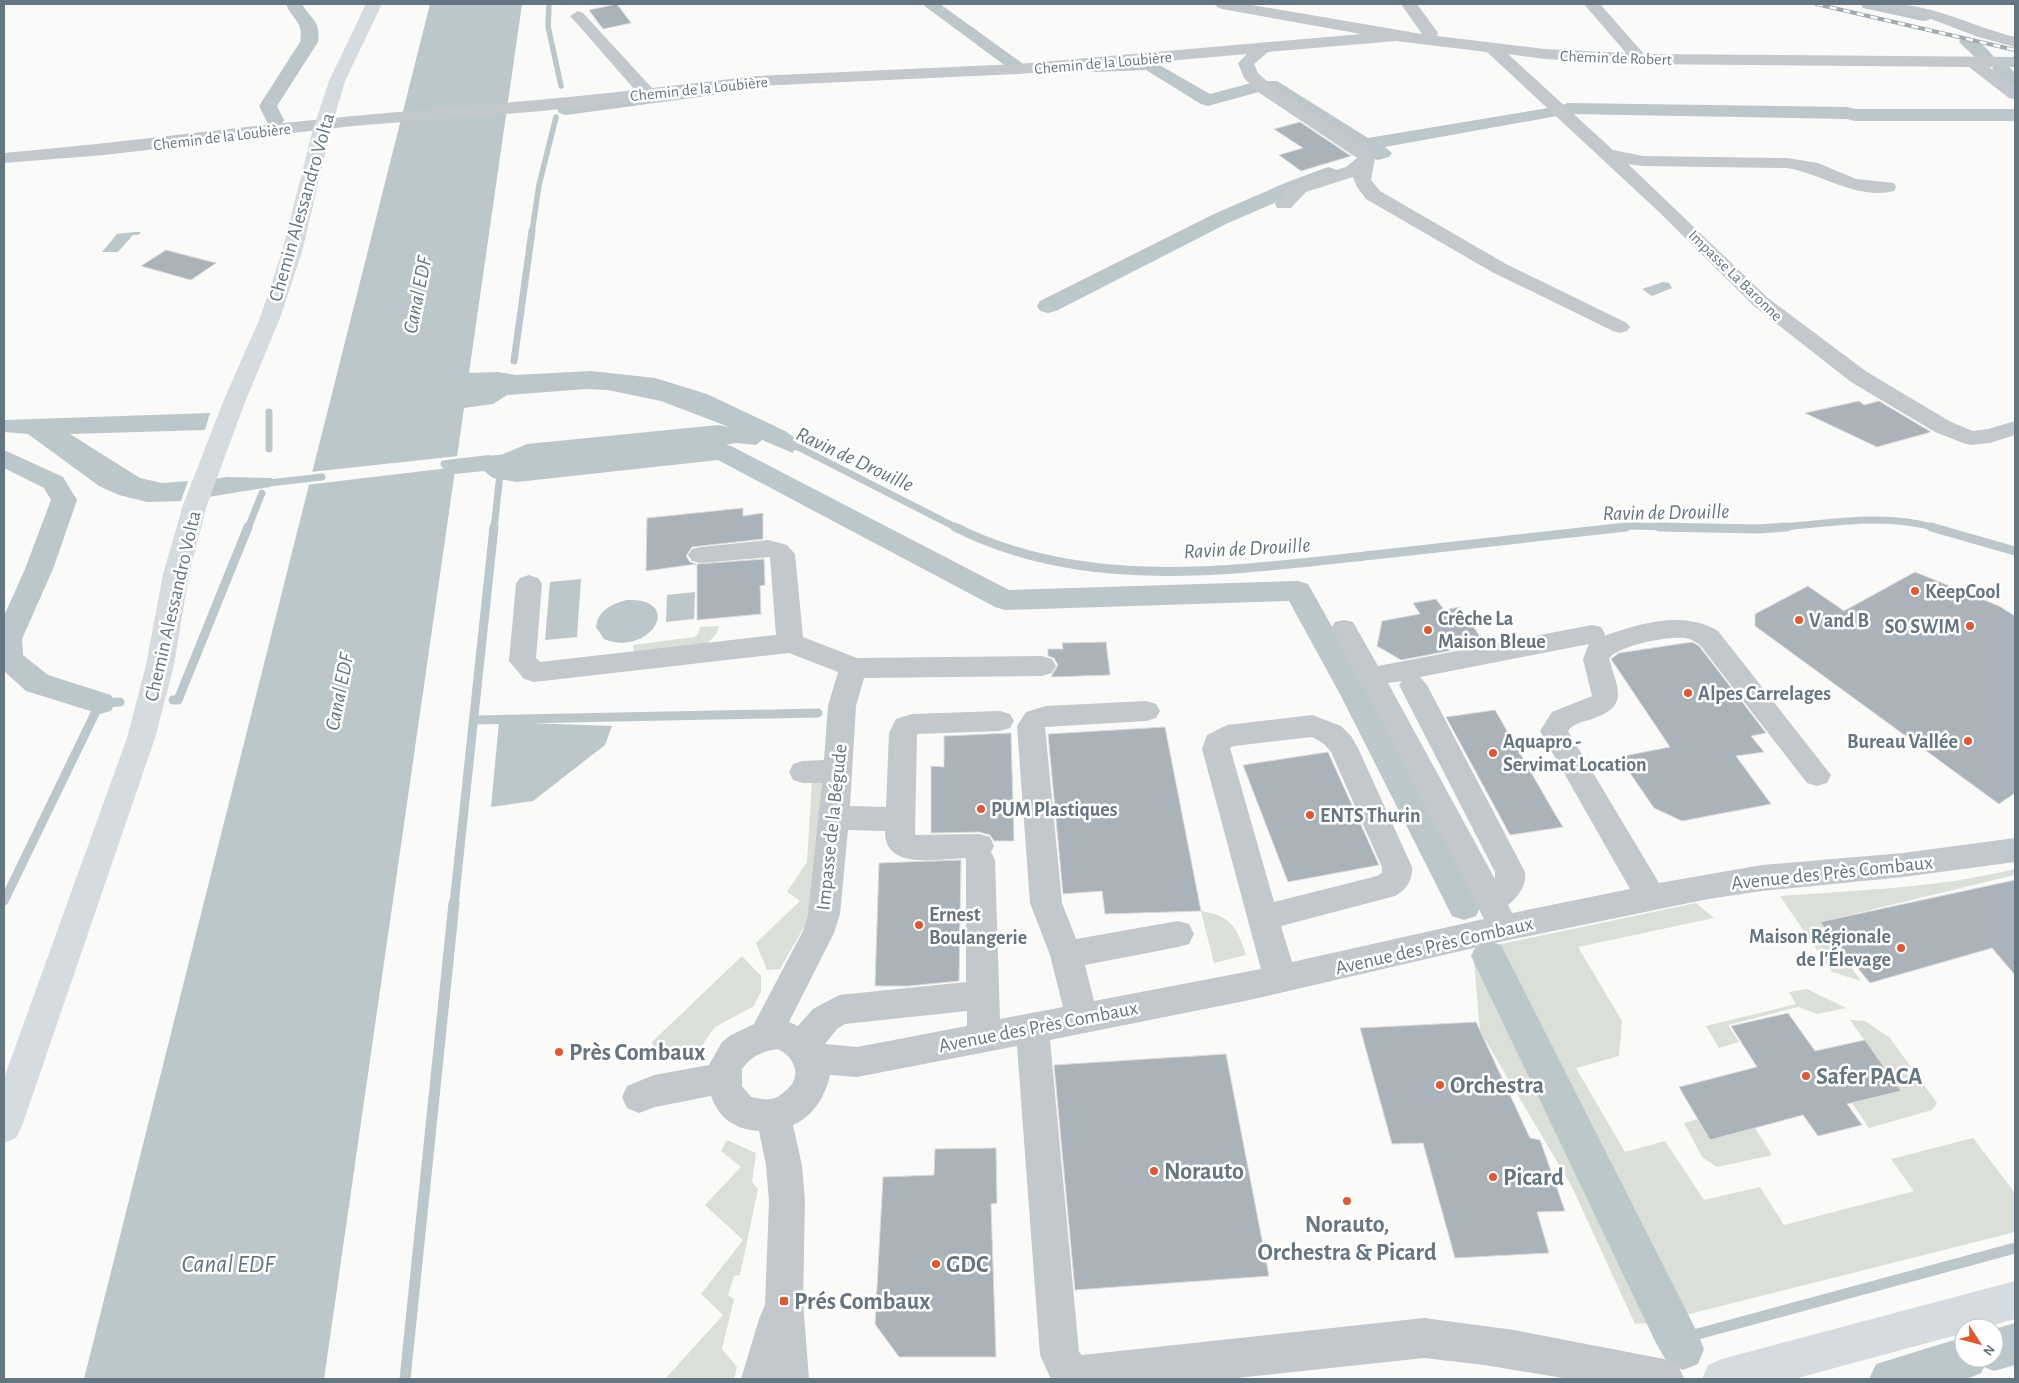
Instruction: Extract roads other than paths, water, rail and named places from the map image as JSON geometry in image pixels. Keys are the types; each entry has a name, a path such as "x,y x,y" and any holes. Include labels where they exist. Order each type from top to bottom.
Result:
{"main road":[{"name":"Chemin Alessandro Volta","path":"4,1126 141,738 160,665 176,574 195,505 270,318 292,252 323,124 337,81 374,4"},
{"path":"1722,1379 2015,1300"}],"street":[{"name":"Chemin de Robert","path":"1222,4 1396,36 1493,49 1639,59 1973,62 2012,65"},
{"path":"1409,4 1430,33 1429,41"},
{"path":"1592,4 1639,59"},
{"path":"1888,4 1936,15 1984,34 2015,42"},
{"path":"578,16 610,49 648,94"},
{"name":"Chemin de la Loubière","path":"4,158 104,150 353,121 542,106 757,81 890,73 1019,69 1396,36"},
{"path":"1363,54 1396,36"},
{"path":"1264,47 1246,62 1250,75 1264,88 1363,154 1366,158 1360,174 1362,182 1373,194 1499,268 1620,327"},
{"name":"Impasse La Baronne","path":"1493,49 1611,155 1762,302 1859,377 1943,427 1971,438 1990,436 2015,428"},
{"path":"1973,62 2015,94"},
{"path":"1611,155 1643,162 1793,163 1812,167 1853,184 1888,187"},
{"path":"1284,204 1298,188 1352,171 1365,161"},
{"path":"701,555 768,548 782,554 790,643"},
{"path":"529,584 522,662 534,672 790,643 831,657 853,668 1042,666"},
{"path":"1652,898 1554,731 1555,726 1564,718 1594,709 1605,700 1606,694 1596,655 1601,648 1624,638 1686,628 1703,634 1709,638 1817,775"},
{"path":"1344,629 1416,756 1504,928"},
{"path":"1370,676 1592,634"},
{"name":"Impasse de la Bégude","path":"766,1035 818,933 824,914 834,818 842,706 853,668"},
{"path":"1413,685 1512,879 1510,884 1490,901"},
{"path":"1082,1017 1066,955 1046,903 1031,726 1036,719 1046,716 1146,711"},
{"path":"984,1037 980,853 908,847 900,842 903,733 906,726 912,724 1000,721"},
{"path":"1263,918 1384,887 1393,882 1398,875 1397,867 1344,748 1338,738 1321,728 1312,726 1227,736 1217,743 1216,749 1263,918 1280,979"},
{"path":"1416,756 1447,752"},
{"path":"803,772 837,771"},
{"path":"834,818 900,819"},
{"name":"Avenue des Près Combaux","path":"806,1093 857,1062 1280,979 1504,928 1652,898 1762,878 1903,865 2015,850"},
{"path":"1066,955 1178,934"},
{"path":"807,1052 825,1019 839,1010 982,995"},
{"path":"1032,1027 1060,1355 1063,1365 1070,1372 1079,1376 1424,1338 1460,1341 1588,1363 1664,1379"},
{"path":"780,1034 793,1038 807,1052 814,1069 812,1082 798,1103 773,1115 758,1116 737,1108 725,1091 723,1078 726,1065 733,1053 743,1044 766,1035 780,1034"},
{"name":"Avenue des Près Combaux","path":"807,1052 857,1062"},
{"path":"639,1097 654,1091 723,1078"},
{"path":"773,1115 784,1165 787,1201 784,1301 789,1379"},
{"path":"761,1379 784,1301"}],"water":[{"name":"Canal EDF","path":"430,4 522,4 469,373 498,372 516,375 591,371 655,378 707,394 785,431 798,440 793,453 762,440 756,445 736,443 715,447 522,467 502,462 503,454 527,444 718,425 729,427 661,401 608,390 586,389 507,395 493,404 464,408 324,1379 84,1379"},
{"path":"141,232 138,235 133,235 118,252 102,252 117,234"},
{"path":"1663,282 1669,283 1672,288 1652,296 1642,289"},
{"path":"210,413 205,430 70,434 140,478 162,483 188,481 181,501 147,502 119,495 99,486 28,434 4,432 4,420"},
{"path":"227,477 272,478 270,487 208,497 214,479"},
{"path":"581,579 577,637 545,640 550,582"},
{"path":"695,592 694,619 666,622 667,595"},
{"path":"627,600 645,602 655,608 658,616 655,626 647,634 635,641 621,643 604,639 596,627 597,621 603,612 611,606"},
{"path":"499,722 612,726 605,745 533,801 491,807"}],"waterway":[{"path":"275,120 268,106 309,42 310,28 294,4"},
{"path":"549,4 548,26 561,86"},
{"path":"930,4 1017,66"},
{"path":"1869,4 1923,16"},
{"path":"1968,42 1985,57"},
{"path":"1095,67 1149,64 1208,100 1259,86"},
{"path":"2001,69 2015,82"},
{"path":"1271,85 1365,144"},
{"path":"566,109 708,91"},
{"path":"1568,109 1847,113 1855,115 2015,115"},
{"path":"1365,144 1560,112"},
{"path":"532,232 539,185 556,117"},
{"path":"1365,144 1382,153 1378,154"},
{"path":"1048,306 1221,218 1328,173"},
{"path":"514,361 532,231"},
{"path":"269,412 269,449"},
{"name":"Ravin de Drouille","path":"785,443 800,448 955,527"},
{"path":"455,466 489,463 502,472 508,469 517,474 722,452 1005,600 1298,591 1356,696 1464,906"},
{"path":"444,464 513,457"},
{"path":"4,458 54,483 64,500 39,569 8,639 9,659 37,683 100,703"},
{"path":"494,528 500,474"},
{"path":"260,484 322,477"},
{"path":"248,528 262,493"},
{"name":"Ravin de Drouille","path":"1771,528 1854,520 1916,523 1936,528"},
{"name":"Ravin de Drouille","path":"1615,528 1632,526 1711,528"},
{"path":"173,700 178,700 248,527"},
{"path":"454,904 494,527"},
{"name":"Ravin de Drouille","path":"955,527 1005,548 1056,561 1108,569 1161,571 1215,570 1321,561 1626,527"},
{"name":"Ravin de Drouille","path":"1659,527 1757,529 1787,527"},
{"name":"Ravin de Drouille","path":"1931,527 2015,551"},
{"path":"4,901 100,703 120,702"},
{"path":"474,720 818,713"},
{"path":"405,1379 454,903"},
{"path":"1489,956 1683,1349"},
{"path":"1674,1334 1694,1335 2015,1248"},
{"path":"2004,1347 2015,1344"},
{"path":"1891,1379 1954,1361"}],"railway":[{"path":"1816,4 2015,50"}],"place":[{"name":"KeepCool","path":"1915,591"},
{"name":"V and B","path":"1799,620"},
{"name":"SO SWIM","path":"1970,626"},
{"name":"Crêche La Maison Bleue","path":"1428,630"},
{"name":"Alpes Carrelages","path":"1688,693"},
{"name":"Bureau Vallée","path":"1968,741"},
{"name":"Aquapro - Servimat Location","path":"1493,753"},
{"name":"PUM Plastiques","path":"981,809"},
{"name":"ENTS Thurin","path":"1310,815"},
{"name":"Ernest Boulangerie","path":"919,925"},
{"name":"Maison Régionale de l'Élevage","path":"1901,948"},
{"name":"Près Combaux","path":"559,1052"},
{"name":"Safer PACA","path":"1806,1076"},
{"name":"Orchestra","path":"1440,1085"},
{"name":"Norauto","path":"1154,1171"},
{"name":"Picard","path":"1493,1177"},
{"name":"Norauto, Orchestra & Picard","path":"1347,1201"},
{"name":"GDC","path":"936,1264"},
{"name":"Prés Combaux","path":"784,1301"}]}
